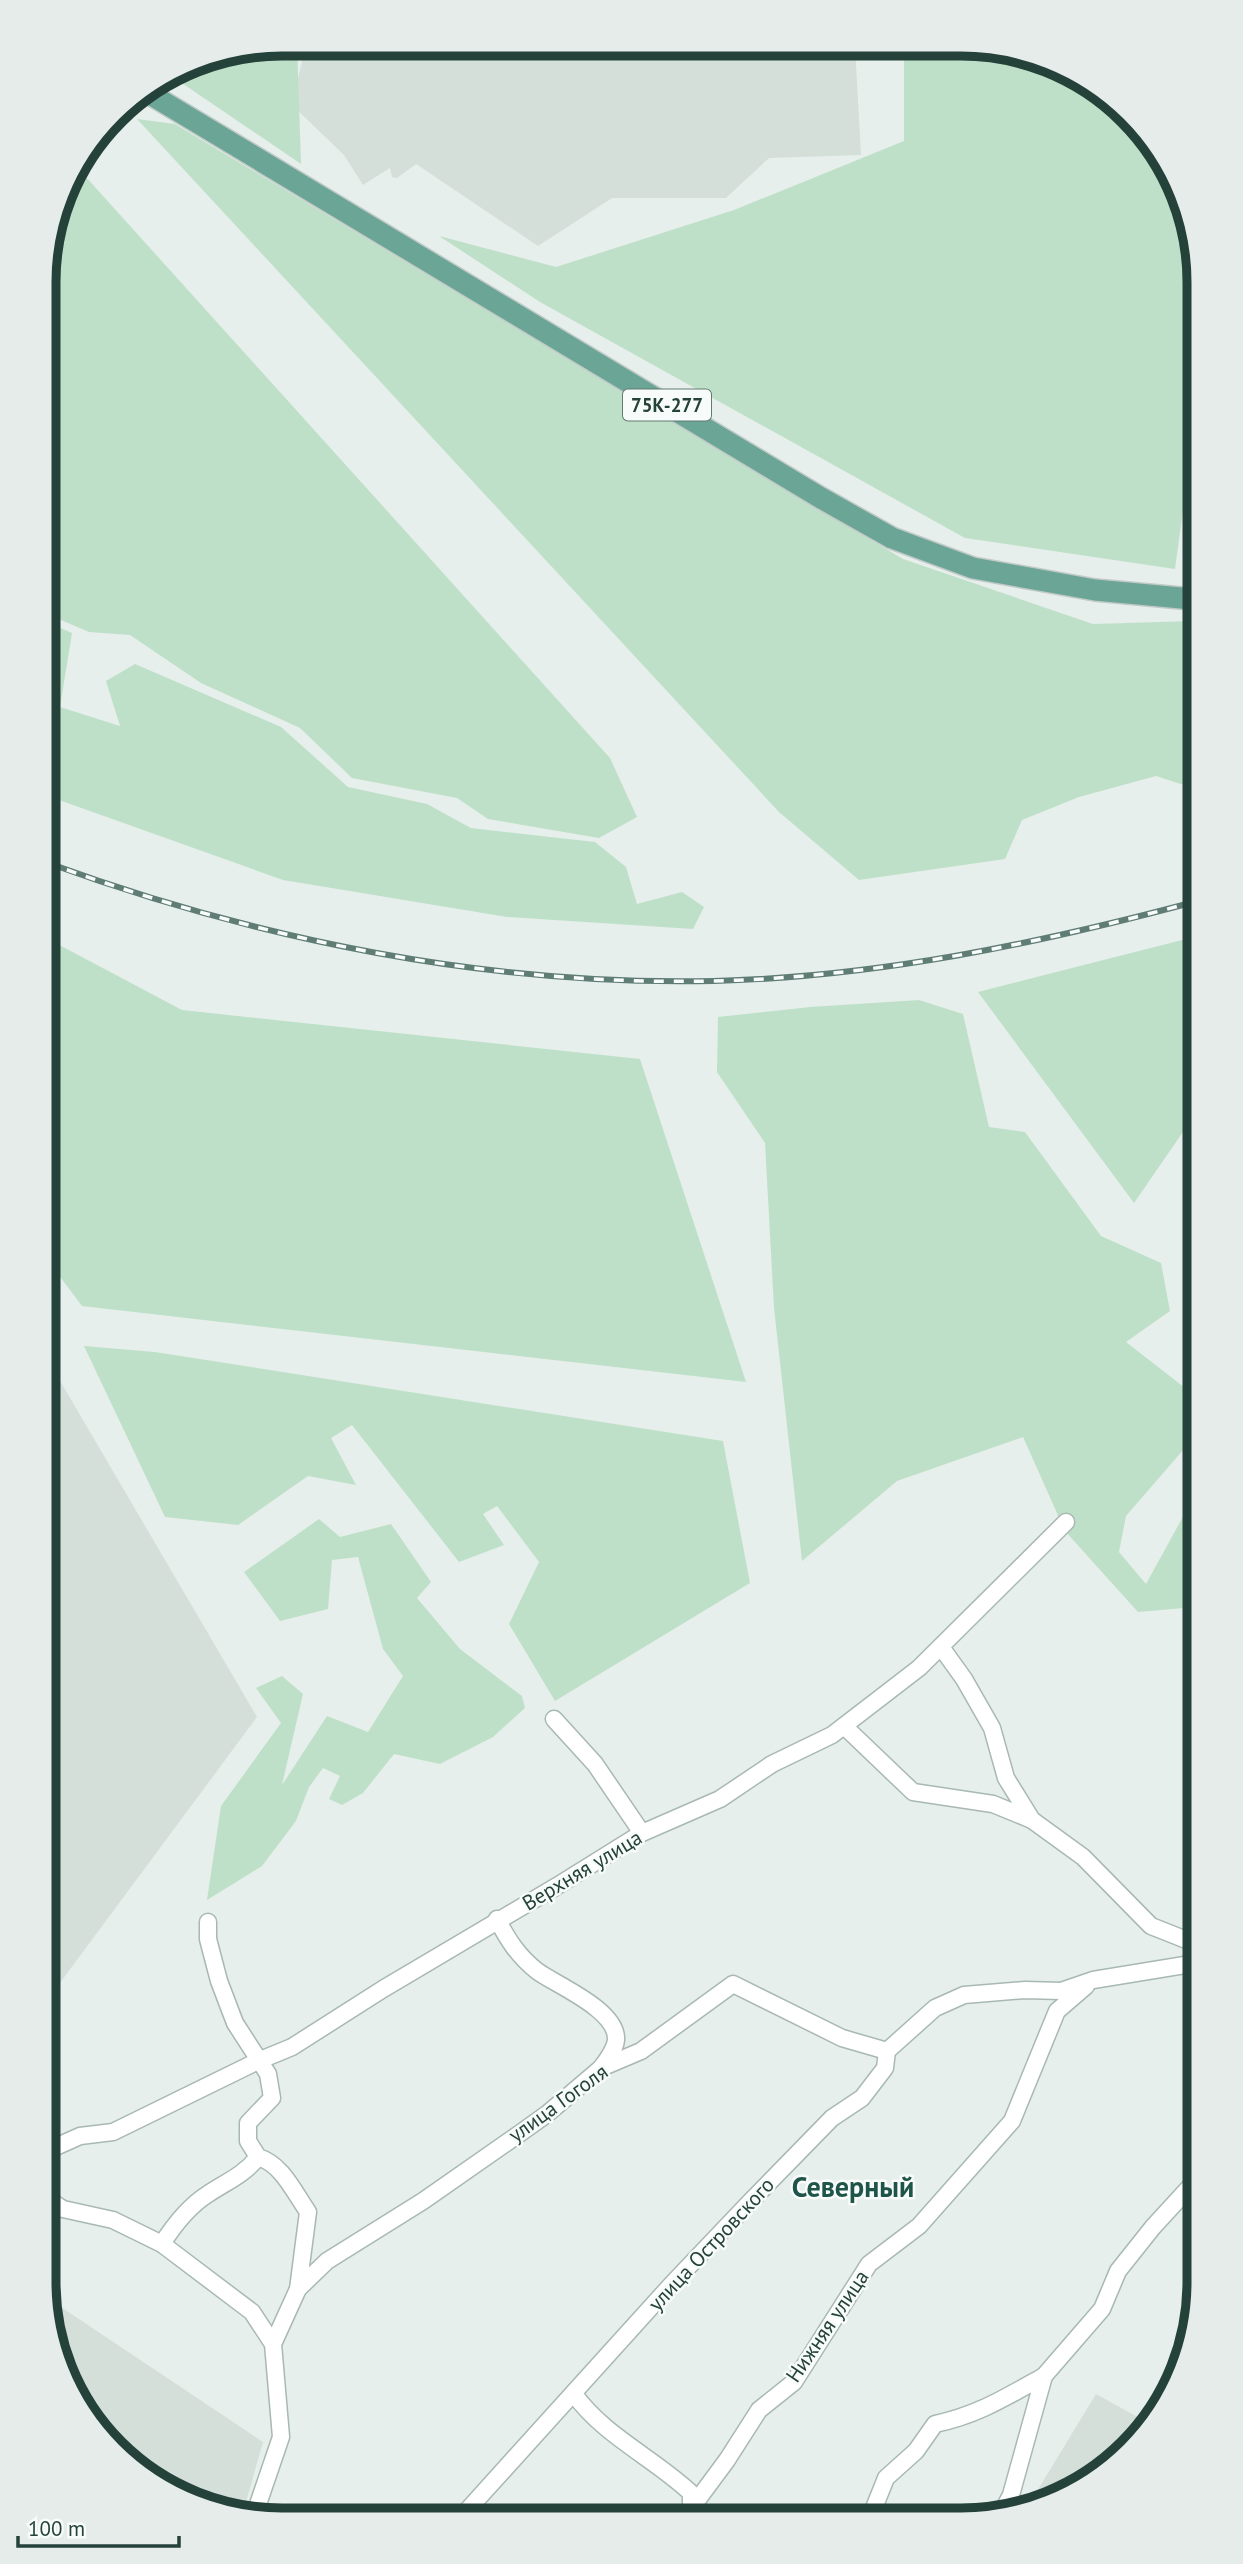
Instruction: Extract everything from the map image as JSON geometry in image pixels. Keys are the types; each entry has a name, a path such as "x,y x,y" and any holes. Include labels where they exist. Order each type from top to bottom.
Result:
{"main road":[{"name":"75К-277","path":"154,96 892,538 973,568 1095,590 1187,599"}],"street":[{"name":"Верхняя улица","path":"56,2147 80,2136 113,2132 292,2047 642,1833 720,1799 772,1764 832,1735 919,1668 1066,1522"},
{"path":"941,1647 964,1679 992,1728 1006,1778 1032,1820"},
{"path":"554,1719 594,1764 642,1833"},
{"path":"844,1726 913,1792 993,1804 1032,1820 1083,1857 1151,1926 1187,1940"},
{"path":"498,1919 513,1949 538,1972 567,1987 611,2024 617,2038 614,2050 601,2068"},
{"path":"208,1922 208,1939 235,2023 268,2074 272,2098 248,2123 248,2141 258,2157 268,2160 280,2172 308,2212 298,2289"},
{"name":"улица Островского","path":"469,2508 766,2184 832,2118 862,2098 885,2068 887,2051 935,2008 964,1995 1025,1990 1061,1991 1093,1980 1187,1965"},
{"name":"Нижняя улица","path":"691,2508 727,2460 759,2410 794,2382 869,2264 919,2226 1012,2121 1057,2011 1093,1980"},
{"name":"улица Гоголя","path":"273,2344 298,2289 327,2261 424,2201 547,2114 601,2068 641,2051 733,1984 842,2038 887,2051"},
{"path":"162,2244 189,2209 206,2195 237,2178 258,2157"},
{"path":"874,2508 886,2478 916,2451 935,2424 963,2418 991,2406 1044,2376 1102,2309 1118,2272 1187,2191"},
{"path":"56,2204 64,2209 113,2220 162,2244 252,2312 273,2344 281,2437 257,2506"},
{"path":"1006,2504 1044,2376"},
{"path":"574,2394 581,2404 620,2438 675,2477 691,2493 689,2508"}],"shaded area":[{"path":"303,56 856,56 861,155 769,158 726,198 612,198 538,246 416,164 397,178 392,177 390,168 363,185 344,155 292,105"},
{"path":"56,1374 257,1717 56,1988"},
{"path":"58,2305 263,2442 245,2504 196,2491 169,2478 122,2442 94,2407 79,2382 68,2355"},
{"path":"1096,2394 1141,2419 1121,2442 1099,2461 1061,2485 1034,2496"}],"green space":[{"path":"297,56 301,164 179,81 224,64 253,58"},
{"path":"904,56 961,56 1005,60 1061,79 1110,112 1131,133 1149,157 1164,182 1175,209 1187,267 1187,481 1175,569 965,538 540,302 439,236 556,267 734,210 904,141"},
{"path":"137,119 175,124 903,559 1093,624 1187,621 1187,786 1156,776 1079,797 1022,820 1005,859 859,880 779,812"},
{"path":"83,174 610,758 637,817 599,838 488,819 457,798 352,778 300,728 201,683 130,635 89,632 56,618 56,267 68,209"},
{"path":"56,626 72,633 60,707 120,726 106,681 135,664 281,727 348,787 427,804 471,828 595,842 626,867 637,904 682,892 704,907 693,929 507,917 283,880 56,797"},
{"path":"1187,939 1187,1126 1134,1203 978,992"},
{"path":"56,943 182,1010 640,1059 746,1382 82,1306 56,1271"},
{"path":"919,1000 963,1014 989,1127 1025,1132 1101,1236 1161,1263 1170,1311 1126,1342 1187,1390 1187,1433 1184,1449 1126,1516 1119,1552 1146,1584 1187,1509 1187,1608 1138,1612 1065,1531 1023,1437 897,1481 802,1561 774,1308 765,1143 717,1072 718,1017 810,1007"},
{"path":"84,1346 155,1352 723,1441 750,1583 555,1701 509,1624 539,1562 497,1506 483,1514 504,1545 459,1562 352,1425 331,1438 356,1485 308,1476 238,1525 165,1517"},
{"path":"319,1519 340,1537 391,1524 431,1582 417,1598 460,1649 522,1696 525,1708 493,1737 440,1764 394,1754 363,1793 342,1805 329,1799 340,1776 323,1768 309,1787 296,1821 262,1866 207,1900 221,1806 281,1723 256,1688 282,1676 303,1694 282,1785 327,1716 368,1732 403,1676 383,1649 358,1557 332,1560 328,1609 280,1621 244,1572"}],"railway":[{"path":"56,866 209,915 375,953 544,976 629,981 775,978 896,965 1076,932 1187,904"}],"district":[{"name":"Северный","path":"853,2186"}]}
